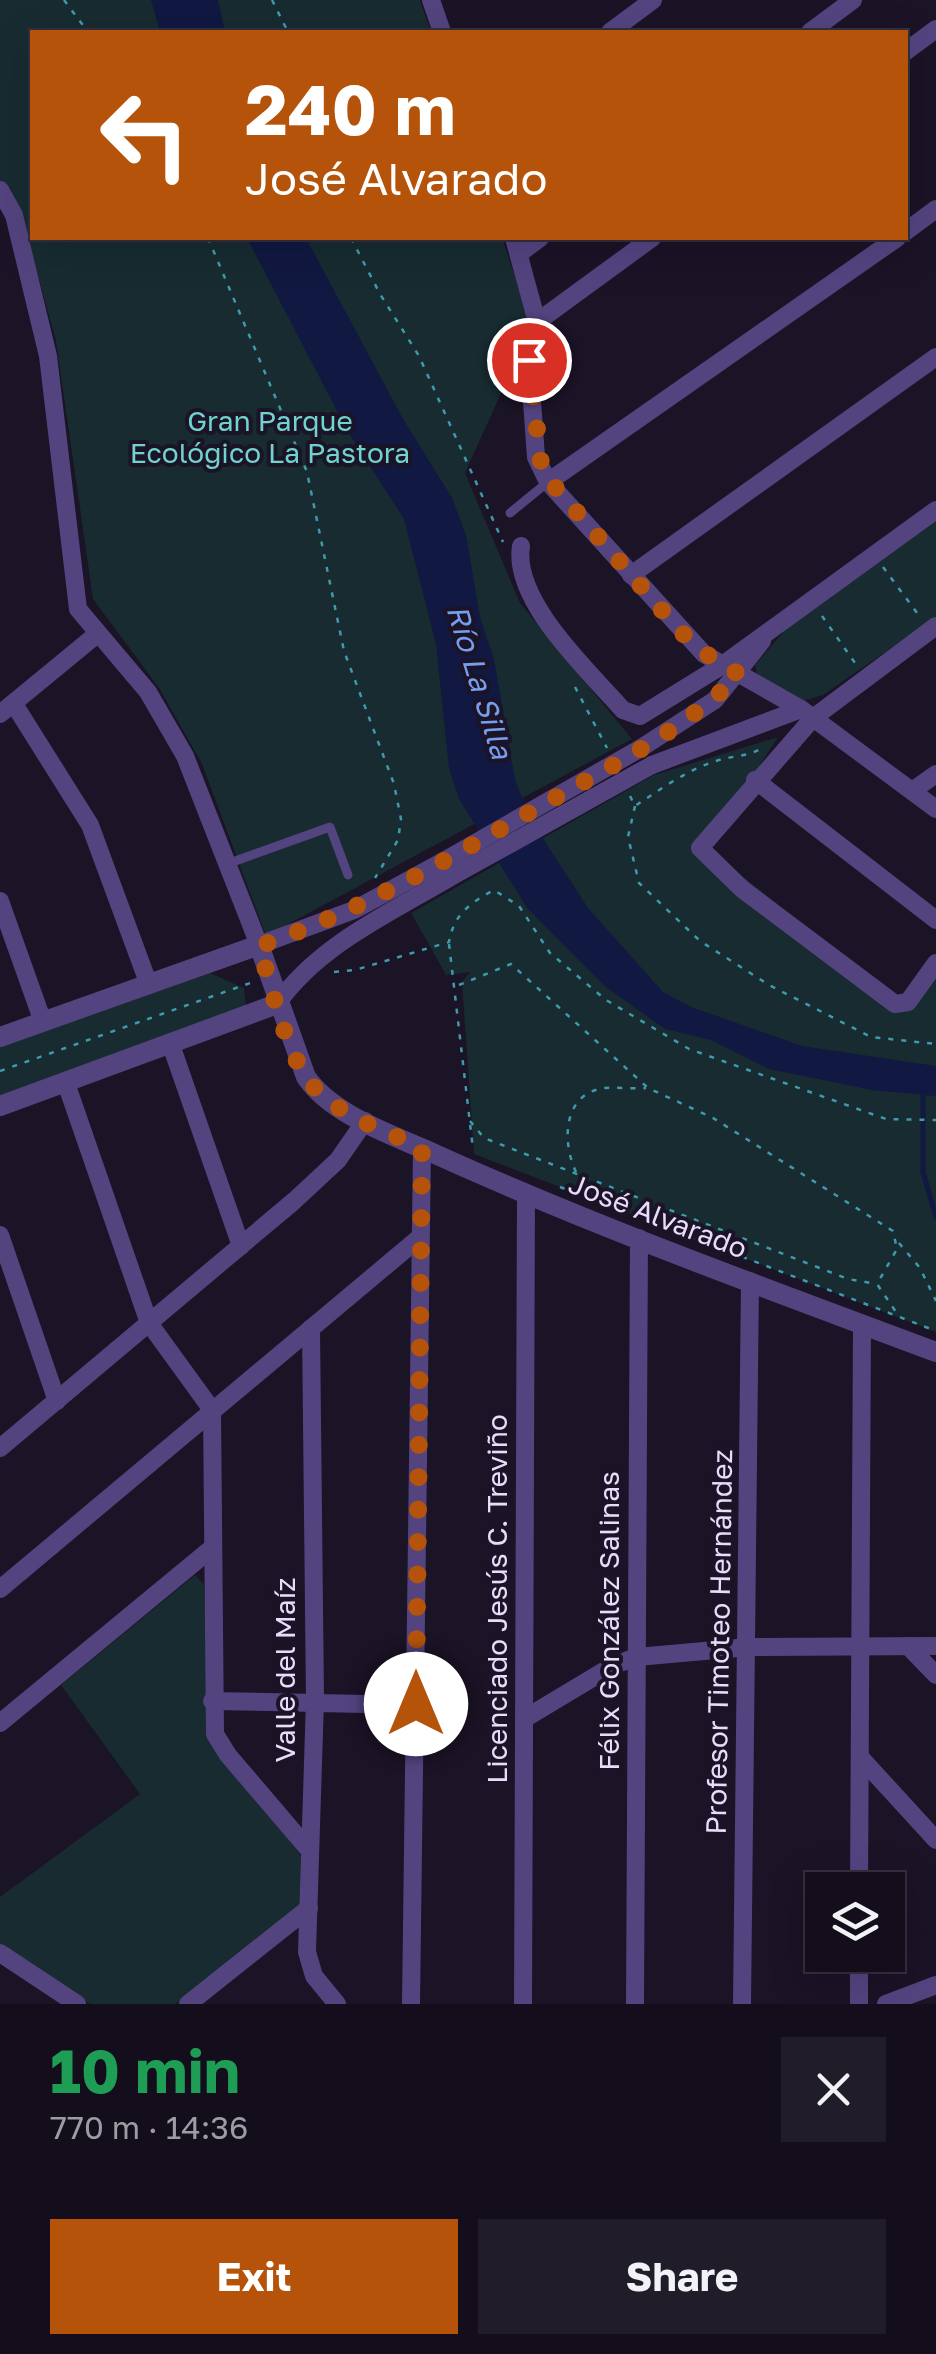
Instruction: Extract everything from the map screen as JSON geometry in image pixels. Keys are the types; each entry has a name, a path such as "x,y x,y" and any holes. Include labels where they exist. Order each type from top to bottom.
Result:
{"street":[{"path":"441,30 433,6 451,0"},
{"path":"613,30 653,0"},
{"path":"813,30 853,0"},
{"path":"908,50 936,29"},
{"path":"0,190 48,356 75,597 96,635 131,669 176,740 259,946"},
{"path":"908,230 936,209"},
{"path":"537,322 649,240"},
{"path":"548,482 894,240"},
{"path":"517,245 537,322 529,360 536,456 548,482 681,632 721,666 807,714 936,809"},
{"path":"631,575 936,357"},
{"path":"513,547 529,595 628,713 646,714 721,666 936,510"},
{"path":"0,1037 354,910 445,870 652,765 807,714 933,628"},
{"path":"0,1106 172,1046 277,1004 296,980 344,941 445,870 705,708 740,674 769,630"},
{"path":"96,635 7,709 90,825 149,984"},
{"path":"807,714 700,848 742,890 901,1006 936,963"},
{"path":"912,792 936,774"},
{"path":"756,780 936,920"},
{"path":"0,901 42,1022"},
{"name":"José Alvarado","path":"259,946 277,1004 310,1084 364,1121 526,1194 936,1352"},
{"path":"172,1046 241,1246"},
{"path":"66,1083 149,1323 212,1410 212,1701 220,1744 310,1850"},
{"path":"0,1448 338,1160 364,1121"},
{"path":"411,2004 422,1148"},
{"name":"Licenciado Jesús C. Treviño","path":"524,2004 526,1194"},
{"path":"0,1235 57,1401"},
{"path":"0,1589 419,1238"},
{"name":"Félix González Salinas","path":"636,2004 638,1238"},
{"name":"Profesor Timoteo Hernández","path":"742,2004 750,1281"},
{"path":"859,1872 862,1324"},
{"name":"Valle del Maíz","path":"311,1328 314,1700 310,1968 337,2004"},
{"path":"2,1717 212,1548"},
{"path":"908,1646 936,1676"},
{"path":"524,1719 614,1665 637,1657 748,1647 936,1646"},
{"path":"212,1701 416,1704"},
{"path":"860,1756 936,1840"},
{"path":"192,2003 309,1908"},
{"path":"0,1953 77,2004"},
{"path":"858,2004 859,1972"},
{"path":"886,2004 936,1985"}],"lane":[{"path":"510,513 548,482"},
{"path":"227,864 330,828 348,875"}],"path":[{"path":"64,0 86,30"},
{"path":"272,0 287,30"},
{"path":"209,240 306,472 344,652 394,784 401,819 398,840 369,888"},
{"path":"353,240 380,294 419,356 513,547"},
{"path":"874,555 933,628"},
{"path":"816,606 864,676"},
{"path":"635,806 628,837 639,883 700,941 769,985 870,1037 936,1044"},
{"path":"474,1154 449,942 452,922 472,902 494,890 519,906 550,953 606,1000 689,1050 886,1119 936,1120"},
{"path":"322,972 355,970 449,942"},
{"path":"457,986 511,964 648,1088 713,1118 893,1231 920,1268 936,1301"},
{"path":"0,1071 268,977"},
{"path":"577,1173 565,1138 570,1114 583,1098 602,1088 648,1088"},
{"path":"469,1120 484,1138 848,1279 877,1284 899,1317"},
{"path":"548,1182 936,1331"},
{"path":"877,1284 889,1268 898,1242"}],"green space":[{"name":"Gran Parque Ecológico La Pastora","path":"0,0 420,0 430,30 30,30 30,240 503,240 532,325 465,473 520,603 632,739 266,936 202,764 159,688 93,599 56,341 20,210 0,181"},
{"path":"936,520 936,617 823,695 803,701 757,674 755,665 790,624"},
{"path":"778,737 707,847 896,1001 936,958 936,1332 474,1154 462,982 470,972 446,975 411,913 654,775"},
{"path":"210,973 244,988 246,1007 0,1097 0,1047"},
{"path":"195,1575 204,1584 211,1737 307,1864 304,1904 176,2004 90,2004 0,1945 0,1897 140,1794 61,1685"}],"water":[{"path":"151,0 218,0 225,30 159,30"},
{"name":"Río La Silla","path":"248,240 307,240 403,419 452,498 466,535 480,617 494,659 515,780 531,820 588,908 663,992 691,1007 802,1046 936,1066 936,1096 872,1090 769,1069 711,1040 665,1029 606,987 528,909 459,799 449,768 436,644 404,519 348,432"}],"waterway":[{"path":"923,1092 923,1172 936,1217"}],"route":[{"path":"416,1704 422,1148 356,1116 310,1084 277,1004 259,946 374,902 659,738 705,708 740,674 704,654 681,632 548,482 536,456 529,360"}]}
